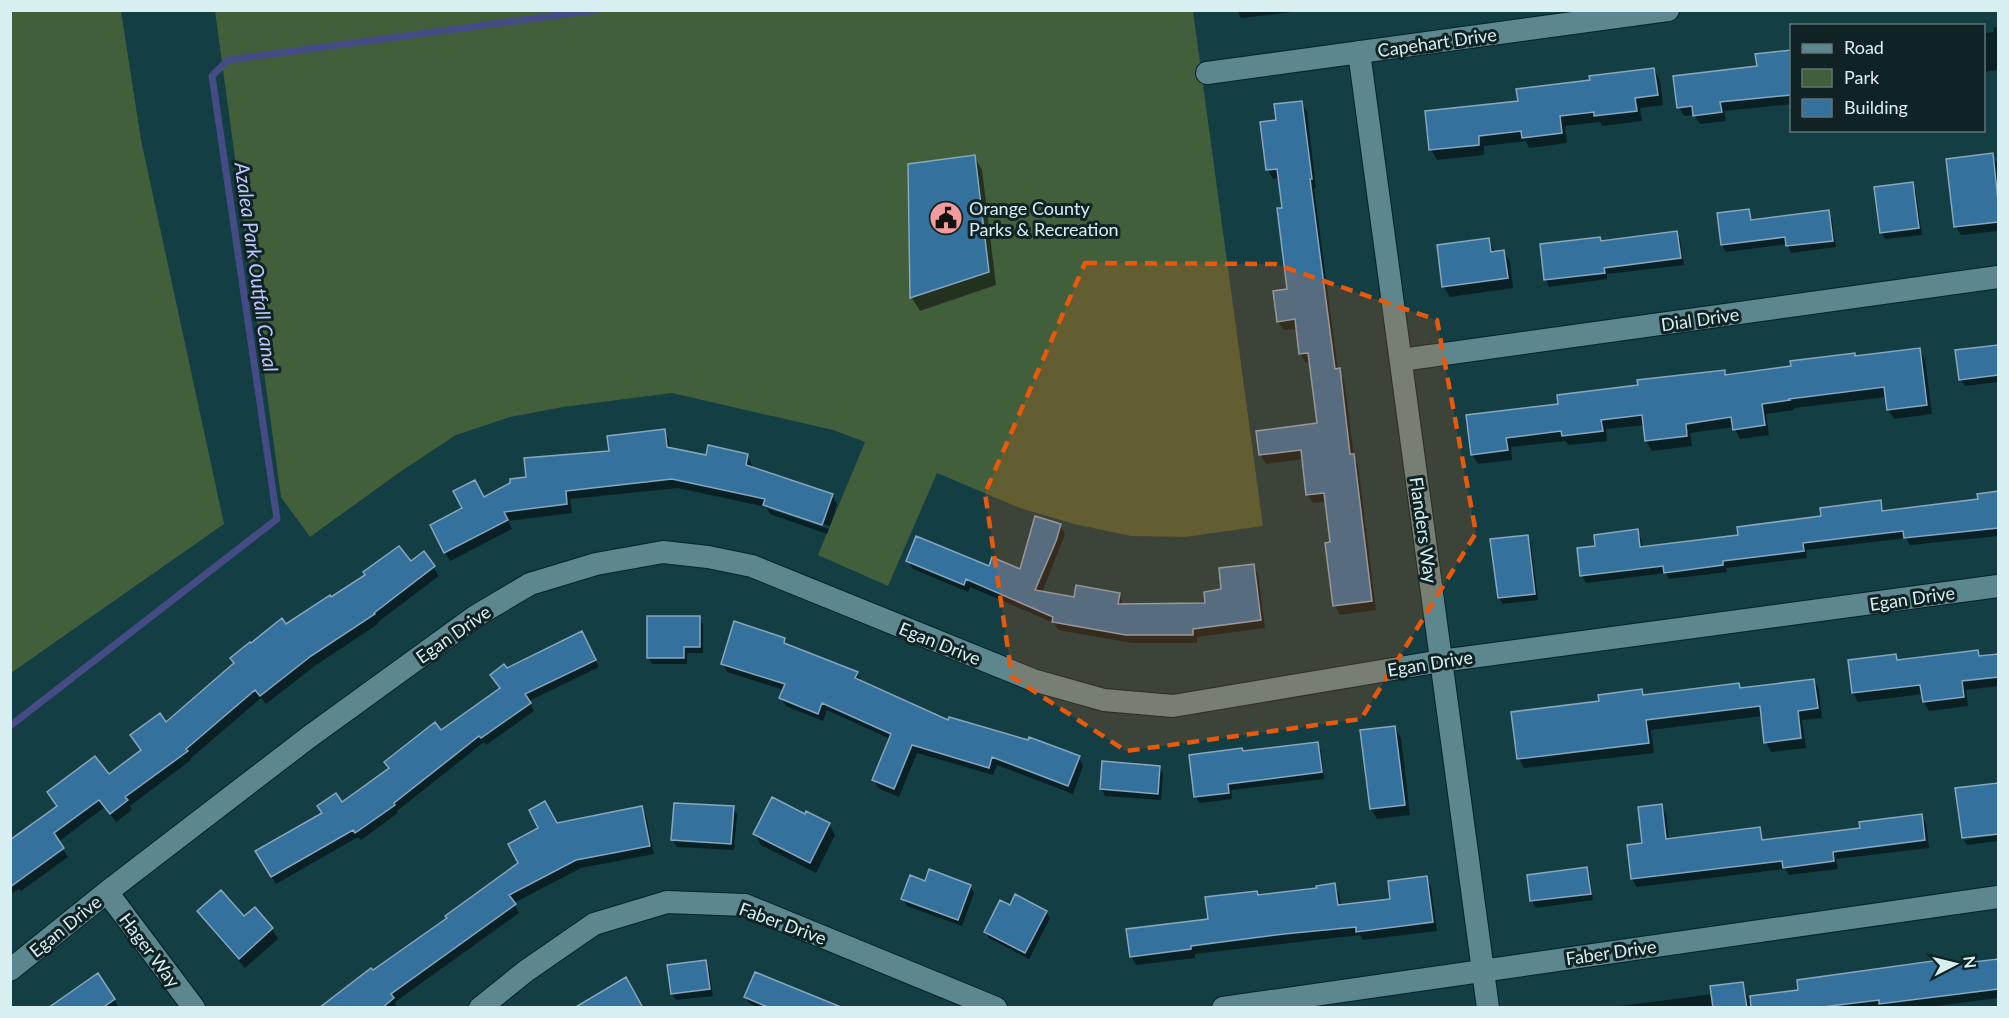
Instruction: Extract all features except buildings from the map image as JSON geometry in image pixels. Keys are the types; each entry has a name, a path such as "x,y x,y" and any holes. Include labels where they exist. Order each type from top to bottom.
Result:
{"street":[{"name":"Capehart Drive","path":"1207,73 1668,10"},
{"name":"Flanders Way","path":"1359,52 1488,1008"},
{"name":"Dial Drive","path":"1401,360 1998,277"},
{"name":"Egan Drive","path":"10,969 309,737 476,616 530,584 596,564 663,552 708,557 752,566 1033,680 1104,700 1173,706 1441,661 1998,586"},
{"name":"Hager Way","path":"107,892 194,1008"},
{"name":"Faber Drive","path":"1223,1008 1998,897"},
{"name":"Faber Drive","path":"480,1008 526,971 594,924 667,902 745,904 996,1008"}],"highlighted area":[{"path":"1085,263 1275,264 1437,320 1476,533 1361,719 1126,751 1012,677 985,493"}],"green space":[{"path":"11,10 121,11 141,140 224,524 11,673"},
{"path":"215,11 1193,11 1263,526 1185,537 1131,536 1074,524 1020,508 937,473 888,586 818,555 865,442 833,430 672,393 563,407 510,417 456,435 310,537 281,497"}],"waterway":[{"name":"Azalea Park Outfall Canal","path":"10,726 277,519 212,76 228,60 596,10"}],"place":[{"name":"Orange County Parks & Recreation","path":"946,218"}]}
